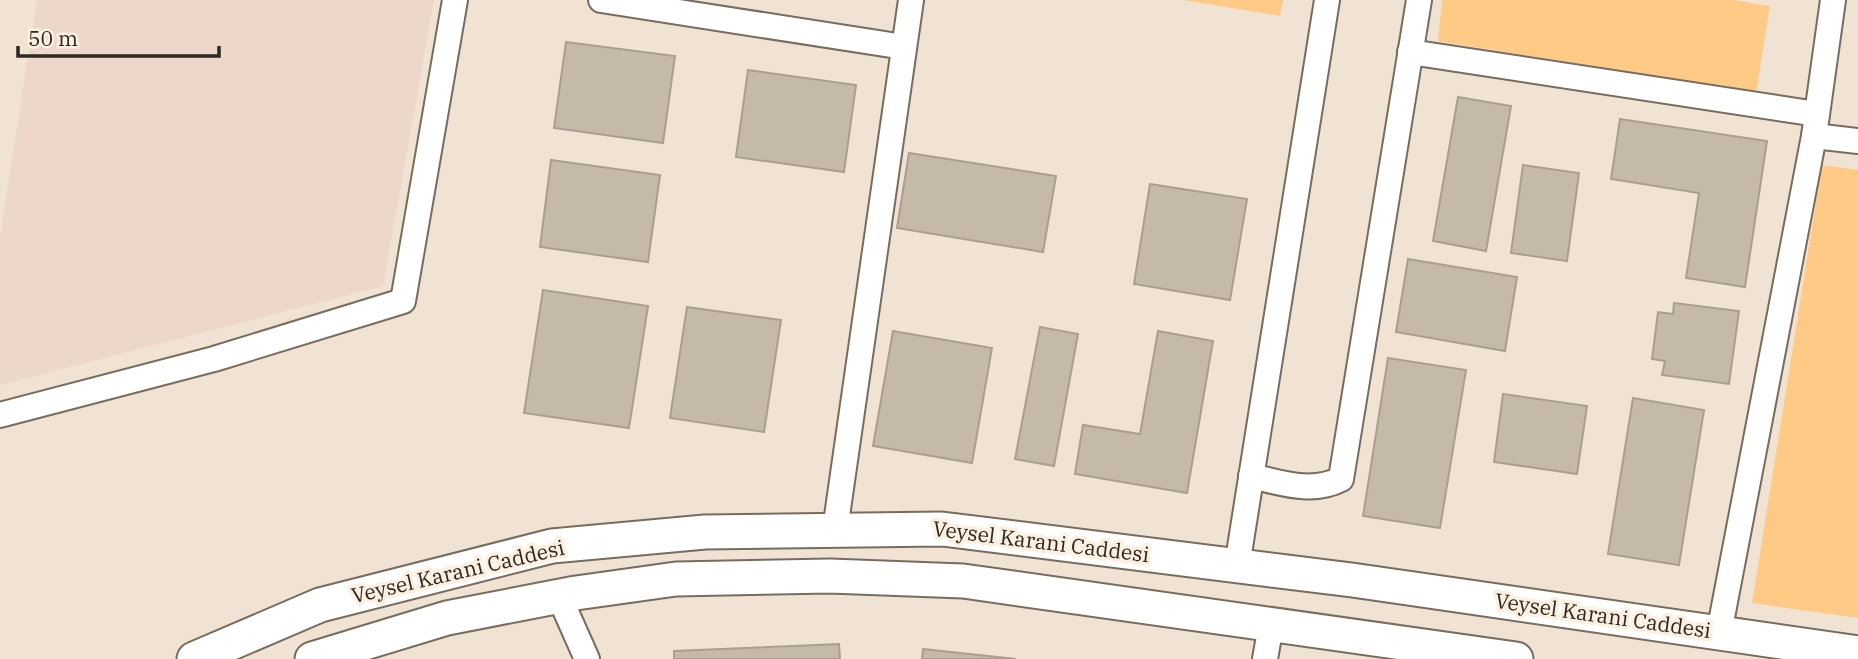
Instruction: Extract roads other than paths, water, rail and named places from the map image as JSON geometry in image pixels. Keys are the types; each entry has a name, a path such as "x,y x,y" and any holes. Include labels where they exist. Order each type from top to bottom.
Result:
{"main road":[{"name":"Veysel Karani Caddesi","path":"194,659 320,605 552,546 705,533 942,528 1237,566 1858,653"},
{"name":"Veysel Karani Caddesi","path":"312,659 447,618 559,596 676,579 830,576 963,581 1516,659"}],"street":[{"path":"0,415 214,359 403,301 455,0"},
{"path":"601,0 904,47"},
{"path":"835,530 911,0"},
{"path":"1237,566 1327,0"},
{"path":"1251,476 1297,486 1324,488 1341,478 1419,0"},
{"path":"1719,633 1815,125 1833,0"},
{"path":"1410,52 1815,125 1858,141"},
{"path":"559,596 587,659"},
{"path":"1265,659 1271,625"}]}
